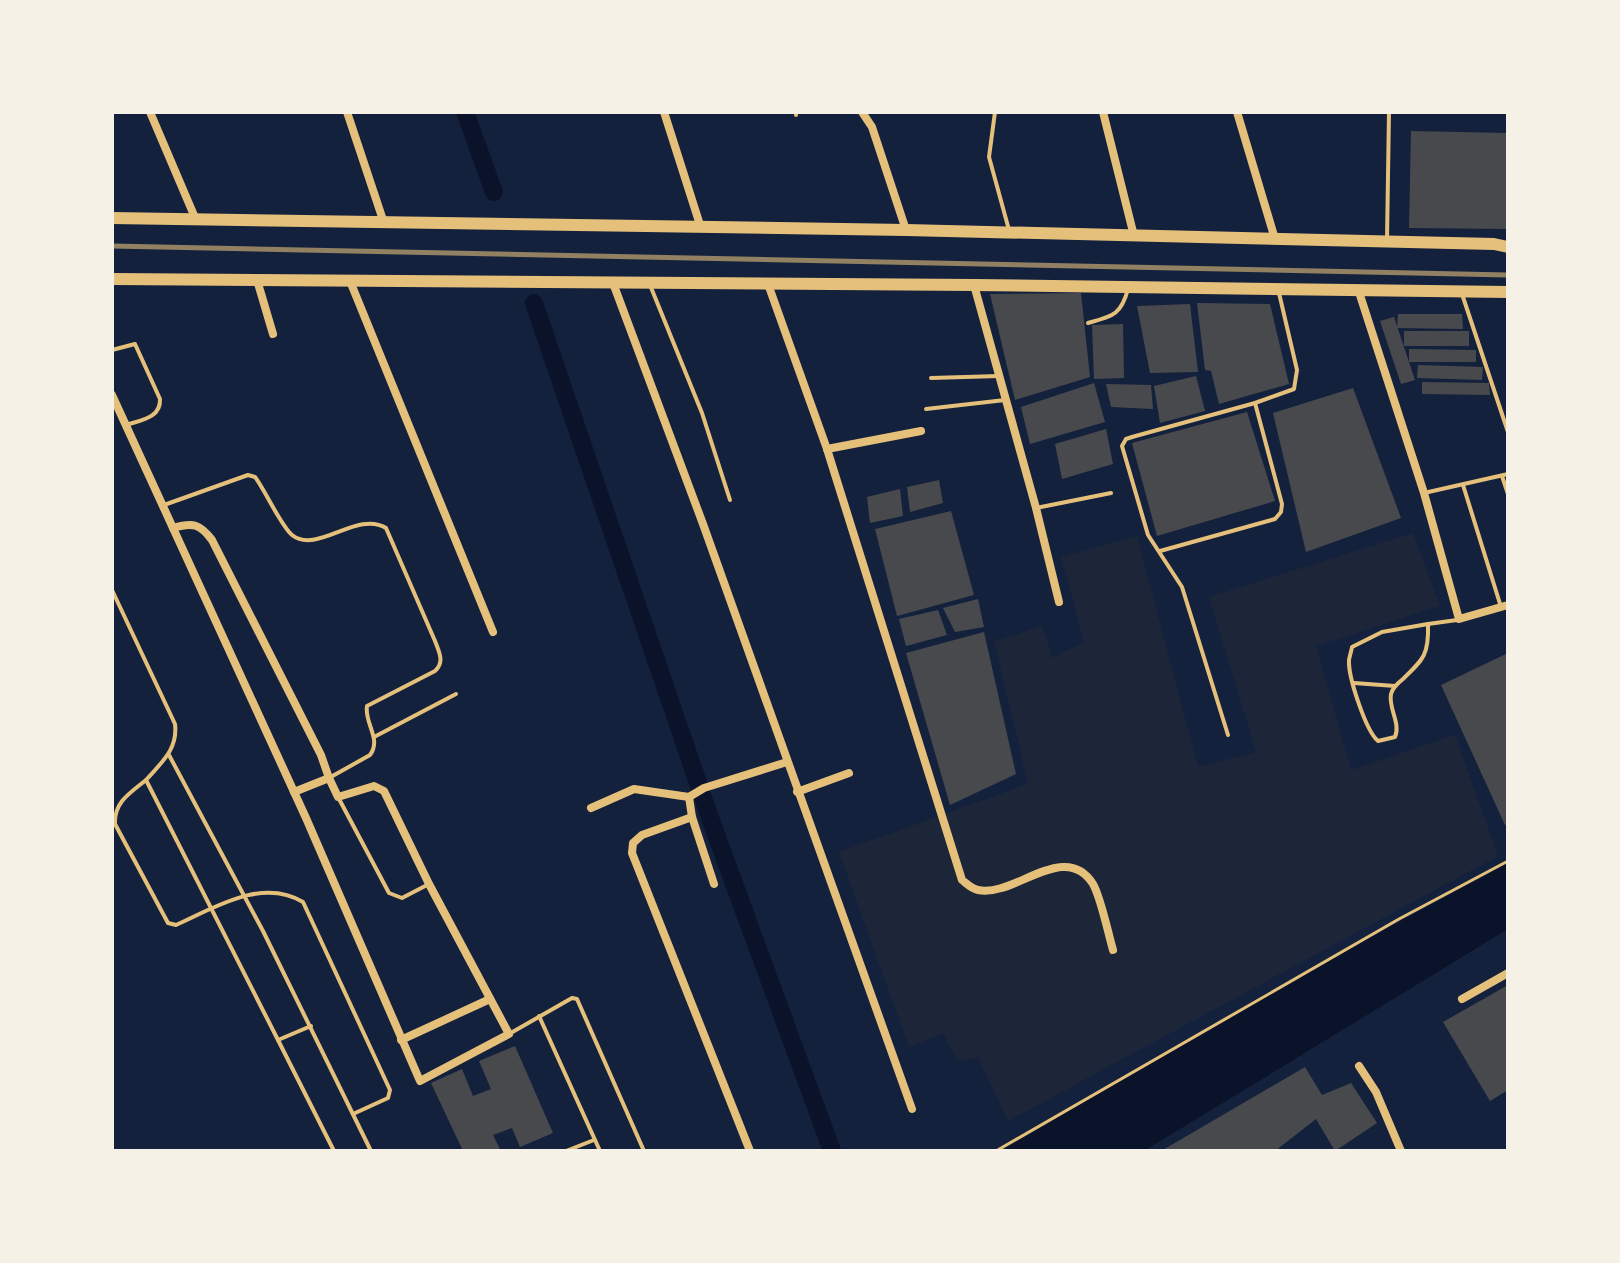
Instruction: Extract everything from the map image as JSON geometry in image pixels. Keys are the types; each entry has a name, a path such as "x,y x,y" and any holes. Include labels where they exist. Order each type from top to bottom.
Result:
{"main road":[{"path":"112,218 1010,232 1508,245"},
{"path":"112,279 974,285 1505,293"}],"street":[{"path":"150,112 196,220"},
{"path":"347,112 384,223"},
{"path":"664,112 701,228"},
{"path":"862,112 872,127 906,230"},
{"path":"1103,112 1134,236"},
{"path":"1237,112 1275,239"},
{"path":"257,280 273,334"},
{"path":"350,281 493,632"},
{"path":"613,283 703,524 912,1109"},
{"path":"768,284 827,449 962,880 975,890 995,891 1056,867 1077,869 1093,884 1113,950"},
{"path":"974,285 1059,602"},
{"path":"1359,292 1424,493 1459,619 1504,606"},
{"path":"112,395 294,792 420,1081 509,1034 380,787 338,797 321,755 212,540 198,525 173,528"},
{"path":"827,449 921,431"},
{"path":"591,808 634,789 689,797 704,788 787,762"},
{"path":"797,792 849,773"},
{"path":"294,792 329,778"},
{"path":"689,797 692,817 714,884"},
{"path":"692,817 642,835 633,843 632,853 750,1151"},
{"path":"1462,999 1508,973"},
{"path":"401,1040 490,999"},
{"path":"1359,1066 1376,1092 1401,1151"}],"lane":[{"path":"995,112 989,157 1010,232"},
{"path":"1387,241 1389,112"},
{"path":"649,283 702,413 730,500"},
{"path":"1088,323 1113,316 1119,311 1129,287"},
{"path":"1228,735 1182,587 1148,535 1122,446 1126,439 1294,389 1297,382 1292,341 1279,291"},
{"path":"1461,293 1508,432"},
{"path":"112,350 135,344 160,399 160,407 155,414 124,426"},
{"path":"931,378 999,376"},
{"path":"926,409 1005,400"},
{"path":"1160,551 1275,519 1281,512 1282,504 1255,403"},
{"path":"161,506 248,475 255,477 289,533 301,540 314,540 350,527 370,524 380,524 386,528 435,641 441,662 435,671 367,706 366,717 374,737 374,750 329,778"},
{"path":"1424,493 1505,475 1508,494"},
{"path":"1463,485 1504,606"},
{"path":"1036,508 1111,493"},
{"path":"112,590 175,724 174,745 169,755 146,780 119,802 115,824 168,923 176,925 244,896 270,892 293,896 303,902 390,1090 388,1098 353,1114"},
{"path":"1428,624 1428,641 1422,661 1395,686 1390,695 1398,730 1395,737 1378,741 1370,734 1353,683 1349,660 1352,647 1382,632 1428,624 1459,619"},
{"path":"1353,683 1395,686"},
{"path":"374,737 456,694"},
{"path":"169,755 311,1026 371,1151"},
{"path":"146,780 334,1151"},
{"path":"338,797 389,893 402,898 429,884"},
{"path":"509,1034 572,998 581,1002 644,1151"},
{"path":"539,1016 600,1151"},
{"path":"278,1040 311,1026"},
{"path":"566,1151 594,1139"}],"path":[{"path":"996,1151 1399,919 1508,861"}],"shaded area":[{"path":"1413,533 1440,606 1316,646 1351,770 1455,735 1498,856 1008,1121 978,1057 957,1061 943,1033 909,1047 839,852 1028,784 994,641 1042,626 1053,658 1084,642 1061,557 1137,536 1198,767 1256,752 1209,597"},
{"path":"1508,863 1508,929 1144,1151 1001,1151 1262,996"}],"building":[{"path":"1411,131 1508,133 1508,229 1409,228"},
{"path":"1081,293 1090,377 1015,400 990,294"},
{"path":"1197,303 1270,304 1289,384 1219,404 1211,371 1205,370"},
{"path":"1190,304 1198,372 1150,373 1137,306"},
{"path":"1398,314 1462,314 1463,329 1397,328"},
{"path":"1394,317 1415,380 1401,384 1380,321"},
{"path":"1123,324 1124,378 1094,379 1092,325"},
{"path":"1404,331 1469,331 1469,346 1404,346"},
{"path":"1409,349 1476,350 1476,362 1409,362"},
{"path":"1418,365 1483,367 1482,380 1417,378"},
{"path":"1196,376 1205,411 1160,423 1154,386"},
{"path":"1422,382 1489,383 1490,395 1422,394"},
{"path":"1094,383 1105,422 1030,444 1021,407"},
{"path":"1106,384 1151,385 1153,409 1111,407"},
{"path":"1353,388 1401,518 1306,552 1273,413"},
{"path":"1247,412 1275,501 1157,536 1132,443"},
{"path":"1106,429 1113,464 1062,479 1055,444"},
{"path":"939,480 943,503 910,512 907,487"},
{"path":"900,489 903,516 870,523 867,497"},
{"path":"951,511 974,595 897,616 875,529"},
{"path":"978,599 984,627 955,632 943,608"},
{"path":"938,610 947,635 906,646 899,619"},
{"path":"984,632 1016,774 950,805 906,653"},
{"path":"1508,653 1508,824 1505,825 1441,685"},
{"path":"1508,985 1508,1090 1490,1101 1443,1022"},
{"path":"515,1046 553,1133 520,1147 512,1128 493,1135 501,1151 463,1151 431,1083 462,1069 473,1096 491,1089 479,1061"},
{"path":"1305,1067 1322,1095 1351,1083 1377,1123 1335,1151 1316,1119 1275,1151 1161,1151"}],"waterway":[{"path":"465,112 494,192"},
{"path":"534,303 710,818 832,1151"}],"railway":[{"path":"112,246 1508,275"}]}
